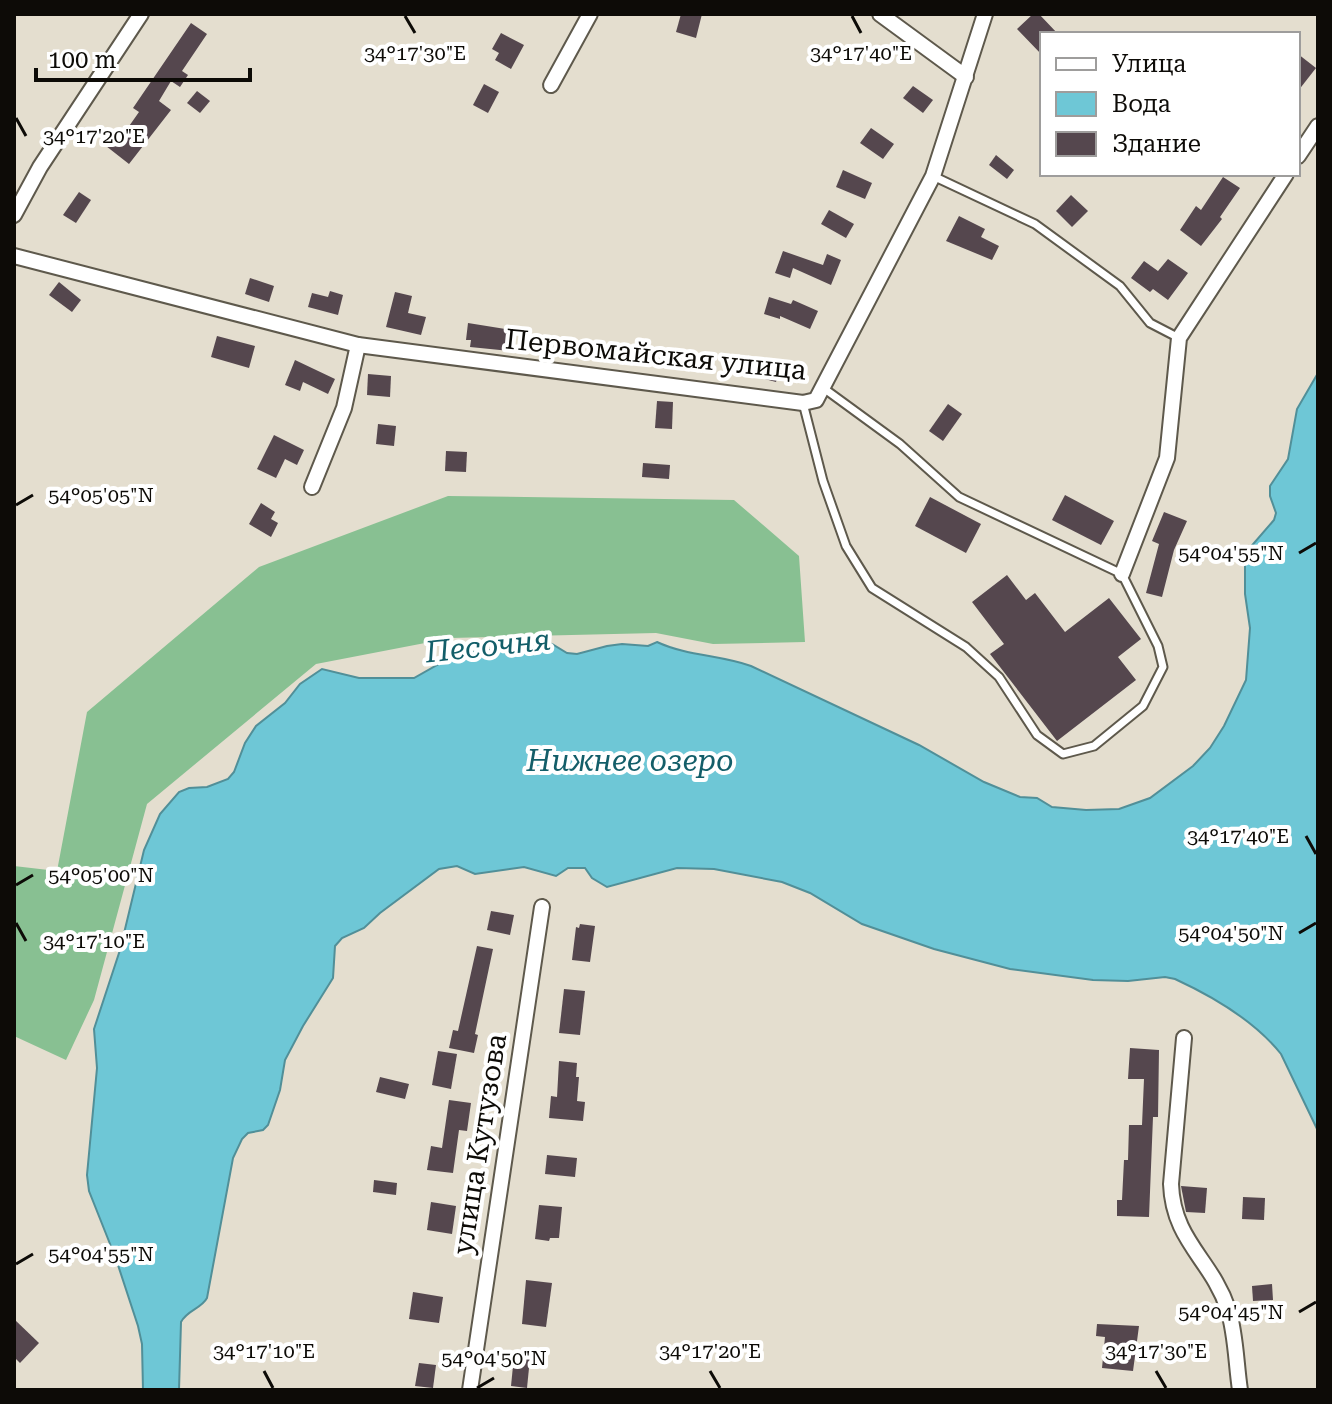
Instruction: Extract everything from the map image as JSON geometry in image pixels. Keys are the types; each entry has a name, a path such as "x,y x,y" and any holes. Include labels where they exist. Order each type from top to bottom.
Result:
{"street":[{"path":"14,215 40,167 141,14"},
{"path":"551,85 590,14"},
{"path":"880,14 966,77"},
{"name":"Первомайская улица","path":"14,256 358,345 803,403 816,400 933,176 985,14"},
{"path":"1300,153 1318,126"},
{"path":"1122,574 1167,458 1179,338 1285,176"},
{"path":"312,487 344,408 358,345"},
{"name":"улица Кутузова","path":"470,1390 542,907"},
{"path":"1184,1038 1172,1202 1184,1235 1228,1308 1240,1390"}],"lane":[{"path":"933,176 1035,224 1120,286 1150,323 1179,338"},
{"path":"803,403 823,481 846,546 872,588 966,647 999,677 1037,735 1063,754 1094,746 1143,706 1163,667 1152,634 1122,574 959,497 900,444 821,387"}],"green space":[{"path":"448,496 734,500 799,556 805,642 713,644 656,633 451,638 316,664 147,804 94,1000 66,1060 14,1036 14,866 57,871 87,712 259,567"}],"water":[{"name":"Нижнее озеро","path":"1318,373 1318,1131 1281,1054 1259,1030 1232,1010 1175,979 1093,980 1010,969 934,949 862,924 810,893 782,882 714,869 677,868 607,887 592,878 585,868 568,868 556,876 524,867 475,874 457,866 439,869 364,928 342,938 335,946 333,978 285,1060 280,1090 268,1125 263,1130 248,1133 233,1158 207,1298 181,1322 179,1390 143,1390 142,1344 138,1326 89,1191 87,1175 97,1068 94,1029 120,950 144,850 160,814 179,792 228,779 256,726 285,703 300,684 322,669 359,678 414,678 446,660 480,650 521,650 542,643 577,654 607,646 648,646 657,642 751,666 919,745 984,782 1020,797 1037,798 1052,807 1119,809 1150,798 1193,766 1210,748 1224,726 1246,680 1250,628 1245,594 1248,550 1274,520 1276,513 1270,486 1288,459 1297,409"}],"building":[{"path":"681,14 702,14 696,38 676,32"},
{"path":"1033,14 1039,14 1056,32 1040,32 1040,53 1017,29"},
{"path":"191,23 207,34 182,71 188,75 180,87 171,81 159,101 171,110 129,164 106,146 114,135 120,139 139,112 133,108"},
{"path":"501,33 524,45 511,69 495,60 499,53 492,49"},
{"path":"1300,56 1316,68 1300,88"},
{"path":"484,84 499,92 488,113 473,105"},
{"path":"913,86 933,100 923,113 903,98"},
{"path":"197,91 210,101 200,113 187,103"},
{"path":"871,128 894,144 883,159 860,143"},
{"path":"996,155 1014,170 1007,179 989,165"},
{"path":"843,170 872,183 865,199 836,187"},
{"path":"1223,177 1240,188 1201,246 1180,230 1196,206 1201,210"},
{"path":"79,192 91,200 76,223 63,215"},
{"path":"1071,195 1088,211 1072,227 1056,211"},
{"path":"829,210 854,224 846,238 821,224"},
{"path":"959,216 985,229 981,237 999,246 992,260 946,241"},
{"path":"783,251 823,265 827,254 841,260 831,285 793,268 790,278 775,273"},
{"path":"1168,259 1188,273 1168,300 1131,278 1144,261 1158,271"},
{"path":"250,278 274,286 269,302 245,294"},
{"path":"59,282 81,300 72,312 49,295"},
{"path":"330,291 343,295 338,315 308,307 312,293 328,297"},
{"path":"395,292 412,296 408,313 426,317 421,335 386,327"},
{"path":"769,297 791,304 793,300 818,311 810,329 780,316 780,319 764,314"},
{"path":"468,323 512,330 510,351 470,347 471,340 466,340"},
{"path":"217,336 255,346 249,368 211,357"},
{"path":"295,360 335,379 328,394 303,382 300,391 285,385"},
{"path":"756,363 780,369 776,382 753,376"},
{"path":"368,374 391,376 390,397 367,395"},
{"path":"657,401 673,402 672,429 655,428"},
{"path":"948,404 962,414 943,441 929,431"},
{"path":"378,424 396,426 394,446 376,444"},
{"path":"274,435 304,450 297,465 285,459 276,478 257,469"},
{"path":"446,451 467,452 466,472 445,471"},
{"path":"643,463 670,465 669,479 642,477"},
{"path":"1065,495 1114,521 1101,545 1052,520"},
{"path":"930,497 981,524 966,553 915,526"},
{"path":"261,503 275,512 271,519 278,523 271,537 249,524"},
{"path":"1164,512 1187,521 1174,550 1162,597 1146,593 1159,544 1152,541"},
{"path":"1007,575 1026,600 1035,593 1065,632 1109,598 1141,639 1118,657 1136,680 1057,741 990,654 1004,644 972,602"},
{"path":"491,911 514,915 510,935 487,930"},
{"path":"580,924 595,926 590,962 572,960 576,927 579,928"},
{"path":"477,946 493,949 475,1034 478,1035 474,1053 449,1048 453,1030 458,1031"},
{"path":"564,989 585,991 580,1035 559,1033"},
{"path":"1130,1048 1159,1050 1158,1117 1153,1117 1149,1217 1117,1216 1117,1200 1122,1200 1124,1160 1128,1160 1129,1125 1142,1125 1144,1079 1128,1079"},
{"path":"438,1051 457,1054 451,1089 432,1085"},
{"path":"559,1061 577,1063 577,1101 585,1102 583,1121 549,1118 551,1096 557,1097"},
{"path":"380,1077 409,1084 405,1099 376,1092"},
{"path":"449,1100 471,1103 467,1131 459,1130 453,1173 427,1170 431,1146 442,1148"},
{"path":"547,1155 577,1158 575,1177 545,1174"},
{"path":"374,1180 397,1183 396,1195 373,1192"},
{"path":"1181,1186 1207,1188 1205,1213 1186,1212"},
{"path":"1243,1197 1265,1198 1264,1220 1242,1219"},
{"path":"431,1202 456,1206 452,1234 427,1230"},
{"path":"539,1205 562,1207 559,1238 550,1238 549,1241 535,1239"},
{"path":"526,1280 552,1283 546,1327 522,1324"},
{"path":"1272,1284 1273,1300 1253,1301 1252,1286"},
{"path":"413,1292 443,1297 439,1323 409,1319"},
{"path":"14,1319 39,1343 20,1363 14,1357"},
{"path":"1097,1324 1139,1326 1133,1371 1102,1368 1105,1337 1096,1336"},
{"path":"514,1356 530,1358 527,1388 511,1386"},
{"path":"419,1363 436,1365 433,1388 415,1386"}],"water label":[{"name":"Песочня","path":"488,646"}]}
